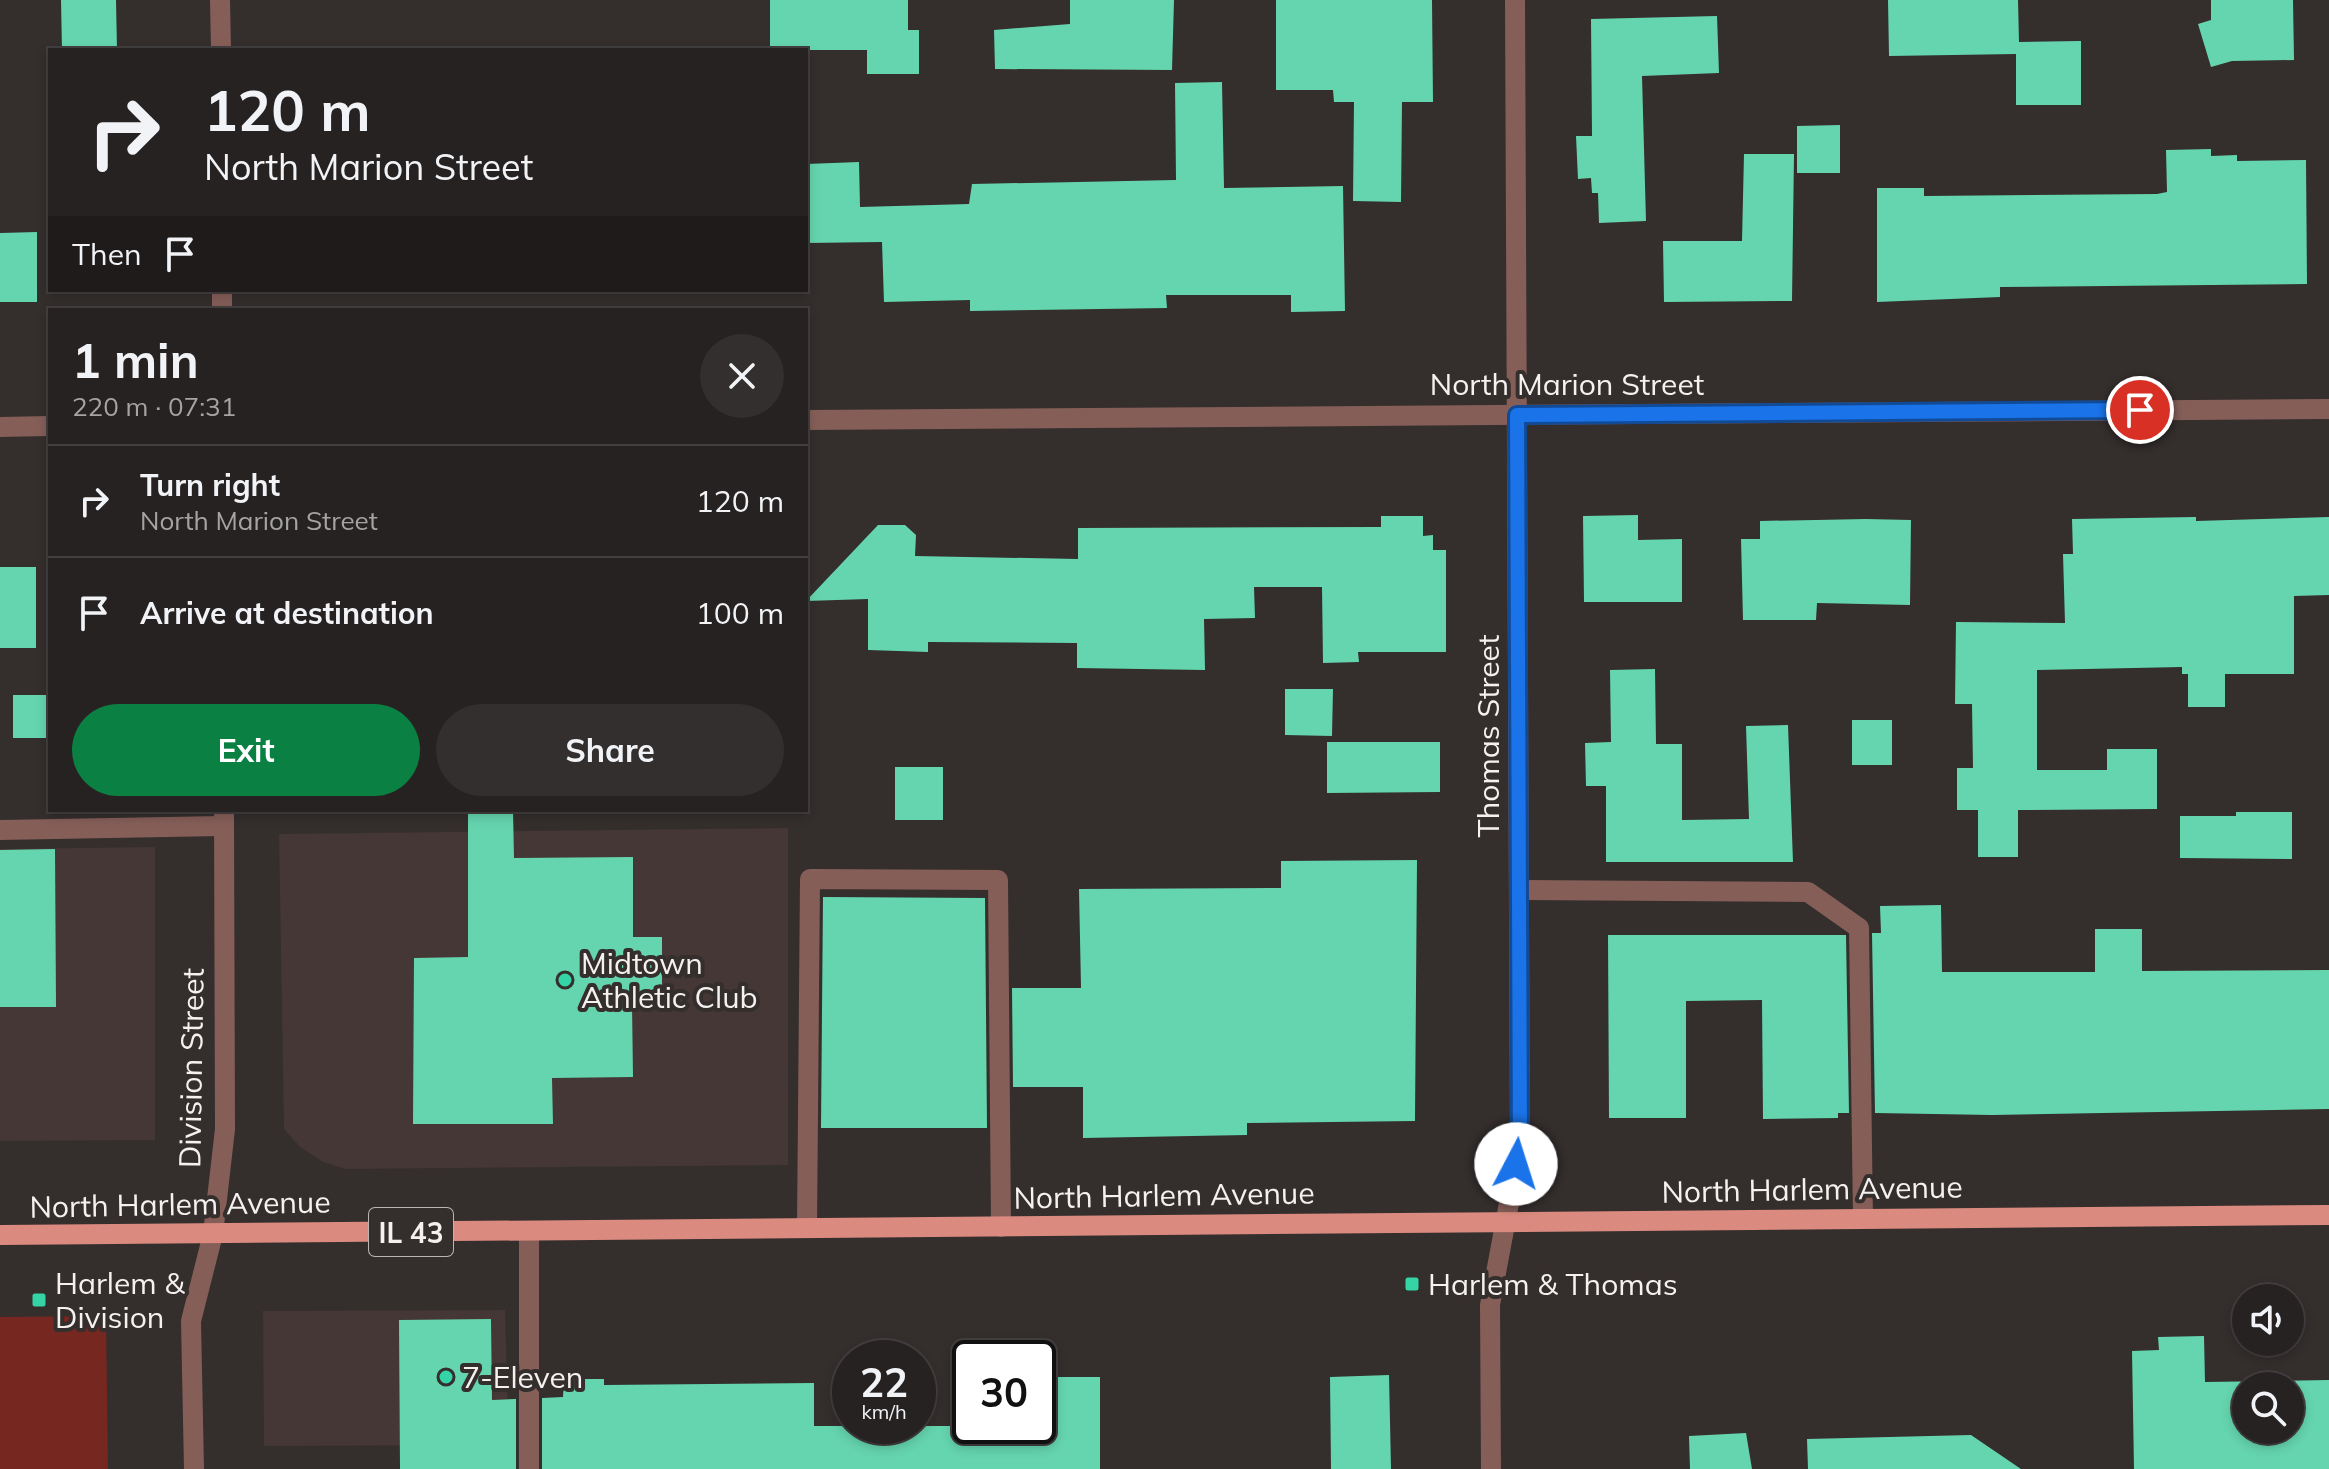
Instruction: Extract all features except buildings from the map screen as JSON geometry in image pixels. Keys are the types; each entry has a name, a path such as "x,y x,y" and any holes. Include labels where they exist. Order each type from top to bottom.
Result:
{"main road":[{"name":"North Harlem Avenue","path":"0,1235 2329,1215"}],"street":[{"path":"220,0 221,48"},
{"name":"Thomas Street","path":"1491,1469 1490,1305 1520,1144 1515,0"},
{"name":"North Marion Street","path":"808,420 2329,409"},
{"path":"0,427 48,426"},
{"path":"0,830 224,818"},
{"name":"Division Street","path":"194,1469 191,1321 213,1234 225,1129 224,818"},
{"path":"807,1228 810,879 998,880 1001,1227"},
{"path":"1519,890 1808,892 1859,928 1863,1219"},
{"path":"529,1231 529,1469"}],"shaded area":[{"path":"788,828 788,1165 346,1169 323,1162 300,1147 284,1129 279,834"},
{"path":"155,847 155,1140 0,1141 0,849"},
{"path":"505,1310 509,1445 264,1446 263,1311"},
{"path":"106,1316 108,1469 0,1469 0,1317"}],"place":[{"name":"Midtown Athletic Club","path":"565,980"},
{"name":"Harlem & Thomas","path":"1412,1284"},
{"name":"Harlem & Division","path":"39,1300"},
{"name":"7-Eleven","path":"446,1377"}],"route":[{"path":"1516,1164 1520,1144 1517,415 2140,410"}]}
